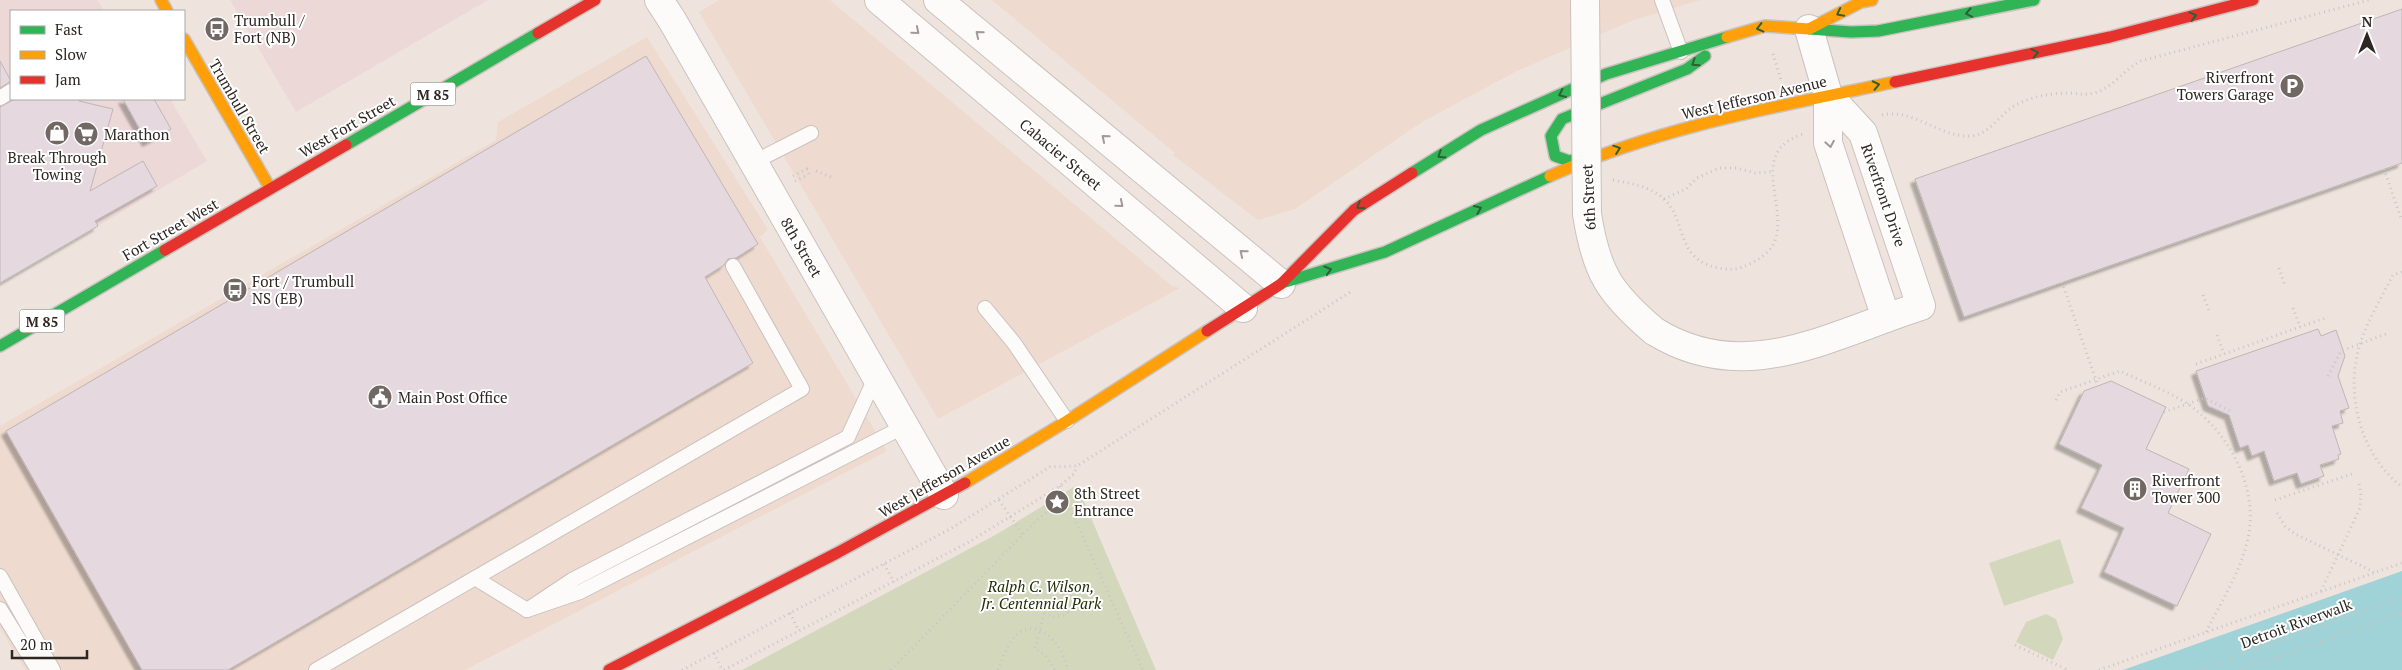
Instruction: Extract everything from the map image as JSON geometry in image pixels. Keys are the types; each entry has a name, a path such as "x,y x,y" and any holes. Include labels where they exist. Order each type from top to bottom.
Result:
{"main road":[{"name":"West Fort Street","path":"270,188 595,0"},
{"path":"1809,29 1861,2 1872,0"},
{"name":"West Jefferson Avenue","path":"609,670 837,553 944,495 1067,421 1281,284 1354,210 1481,130 1606,74 1765,26 1851,32 1878,31 2034,0"},
{"name":"West Jefferson Avenue","path":"1281,284 1385,252 1595,156 1689,127 1828,95 2110,37 2253,0"},
{"path":"1595,156 1570,161 1555,156 1550,144 1552,131 1562,119 1687,69 1736,36"},
{"name":"Trumbull Street","path":"185,41 270,188"},
{"name":"Fort Street West","path":"0,346 270,188"}],"street":[{"name":"8th Street","path":"659,0 944,495"},
{"name":"Cabacier Street","path":"879,0 1243,308"},
{"path":"938,0 1281,284"},
{"name":"6th Street","path":"1585,0 1586,214 1591,240 1607,282 1618,299 1654,330 1672,342 1693,350 1720,356 1745,357 1800,348 1921,306"},
{"name":"Riverfront Drive","path":"1809,29 1828,95 1828,143 1886,318"},
{"name":"Riverfront Drive","path":"1828,95 1863,132 1921,306"}],"lane":[{"path":"1662,0 1681,52"},
{"path":"152,10 165,4"},
{"path":"754,162 811,132"},
{"path":"316,670 802,389 733,266"},
{"path":"985,308 1014,343 1067,421"},
{"path":"527,610 572,580 848,437 876,376"},
{"path":"527,610 580,592 905,426"},
{"path":"0,576 53,670"},
{"path":"475,578 527,610"},
{"path":"0,609 38,670"}],"path":[{"path":"1880,116 1900,114 1949,134 1976,136 1984,133 2000,116 2016,105 2051,94 2096,93 2111,84 2130,66 2141,60 2369,0"},
{"path":"1773,54 1781,82"},
{"path":"1613,180 1642,185 1664,200 1671,209 1682,239 1699,259 1713,267 1741,269 1758,260 1772,248 1778,233 1779,215 1771,172 1777,156 1786,142 1806,133"},
{"path":"1664,200 1686,189 1697,178 1720,168 1737,168 1755,173 1771,172"},
{"path":"793,176 807,169 808,175 795,181"},
{"path":"2384,169 2402,221"},
{"path":"816,171 834,178"},
{"path":"2279,268 2285,286"},
{"path":"2402,272 2393,275 2364,335 2357,354 2354,384 2357,416 2368,445 2381,466 2402,487"},
{"path":"2062,282 2098,386"},
{"path":"2203,295 2210,312"},
{"path":"2293,308 2300,327"},
{"path":"2196,364 2328,317"},
{"path":"2328,376 2341,351 2386,334"},
{"path":"2217,335 2224,354"},
{"path":"682,670 884,564 999,500 1050,467 1077,466 1219,377 1246,357"},
{"path":"2056,400 2060,392 2120,371 2185,402 2212,425 2227,444 2239,465 2246,484 2250,530 2239,566 2206,632"},
{"path":"2164,412 2205,398 2232,412"},
{"path":"714,653 723,670 799,631 969,542 1060,486 1074,474 1077,466"},
{"path":"2275,500 2352,474"},
{"path":"2320,592 2360,508 2361,495 2359,483"},
{"path":"1060,486 1143,670"},
{"path":"892,670 1023,535 1064,497"},
{"path":"999,500 1023,535"},
{"path":"2277,513 2282,523 2292,532 2375,572"},
{"path":"2099,670 2402,563"},
{"path":"884,564 894,582"},
{"path":"1044,613 1052,617 1061,617 1067,614 1069,610 1066,596 1051,585 1039,588 1037,592 1037,599 1044,613 1035,649 1046,655 1055,670"},
{"name":"Detroit Riverwalk","path":"2197,670 2402,597"},
{"path":"2240,670 2402,613"},
{"path":"790,614 799,631"},
{"path":"998,670 1018,633 1031,630 1046,634 1058,645 1065,658 1067,670"},
{"path":"2016,645 2068,670"}],"shaded area":[{"path":"0,0 97,0 103,10 10,10 10,84 0,90"},
{"path":"230,0 488,0 296,112"},
{"path":"719,0 830,0 1172,286 1180,288 938,419 699,12"},
{"path":"992,0 1700,0 1631,21 1517,71 1422,122 1295,209 1258,220 1173,155 1175,153"},
{"name":"Main Post Office","path":"647,37 768,230 760,237 887,451 465,670 25,670 0,628 0,426 496,140 498,122"},
{"path":"24,100 171,100 207,161 98,226"}],"green space":[{"name":"Ralph C. Wilson, Jr. Centennial Park","path":"1077,485 1156,670 742,670 997,534"},
{"path":"2060,539 2074,583 2004,606 1989,563"},
{"path":"2046,614 2056,619 2063,639 2053,660 2016,642 2026,622"}],"water":[{"path":"2402,571 2402,670 2123,670"}],"building":[{"name":"Riverfront Towers Garage","path":"2402,9 2402,163 1964,317 1915,179"},
{"name":"Main Post Office","path":"646,56 758,244 736,258 728,259 724,265 705,277 753,363 228,670 142,670 6,431"},
{"path":"0,61 10,82 0,88"},
{"path":"13,100 78,100 113,109 90,191 143,161 157,186 95,221 98,226 0,283 0,107"},
{"path":"124,100 155,100 171,129 147,142"},
{"path":"2318,329 2321,336 2336,330 2345,356 2338,376 2349,408 2340,411 2343,423 2332,426 2341,454 2338,455 2339,459 2320,465 2324,476 2301,484 2297,473 2274,481 2264,451 2252,456 2248,445 2240,448 2229,415 2208,406 2196,371"},
{"name":"Riverfront Tower 300","path":"2111,381 2166,407 2146,449 2189,469 2168,513 2211,534 2177,606 2104,572 2124,528 2081,508 2102,465 2059,444 2084,391"}],"traffic: fast":[{"path":"1809,29 1851,32 1878,31 2034,0"},
{"path":"346,145 538,33"},
{"path":"1412,173 1481,130 1606,74 1727,37"},
{"path":"1589,157 1569,161 1555,156 1551,136 1562,119 1687,69 1705,56"},
{"path":"1282,283 1385,252 1550,176"},
{"path":"0,346 165,250"}],"traffic: slow":[{"path":"161,0 166,10"},
{"path":"1727,37 1765,26 1809,29 1861,2 1872,0"},
{"path":"185,41 270,188"},
{"path":"1550,176 1591,159 1676,131 1763,109 1895,82"},
{"path":"965,483 1067,421 1207,331"}],"traffic: jam":[{"path":"538,33 595,0"},
{"path":"1895,82 2110,37 2253,0"},
{"path":"165,250 346,145"},
{"path":"1207,331 1281,284 1354,210 1412,173"},
{"path":"609,670 837,553 965,483"}],"place":[{"name":"Trumbull / Fort (NB)","path":"217,29"},
{"name":"Riverfront Towers Garage","path":"2292,86"},
{"name":"Break Through Towing","path":"57,133"},
{"name":"Marathon","path":"86,134"},
{"name":"Fort / Trumbull NS (EB)","path":"235,290"},
{"name":"Main Post Office","path":"380,397"},
{"name":"Riverfront Tower 300","path":"2135,489"},
{"name":"8th Street Entrance","path":"1057,502"}]}
